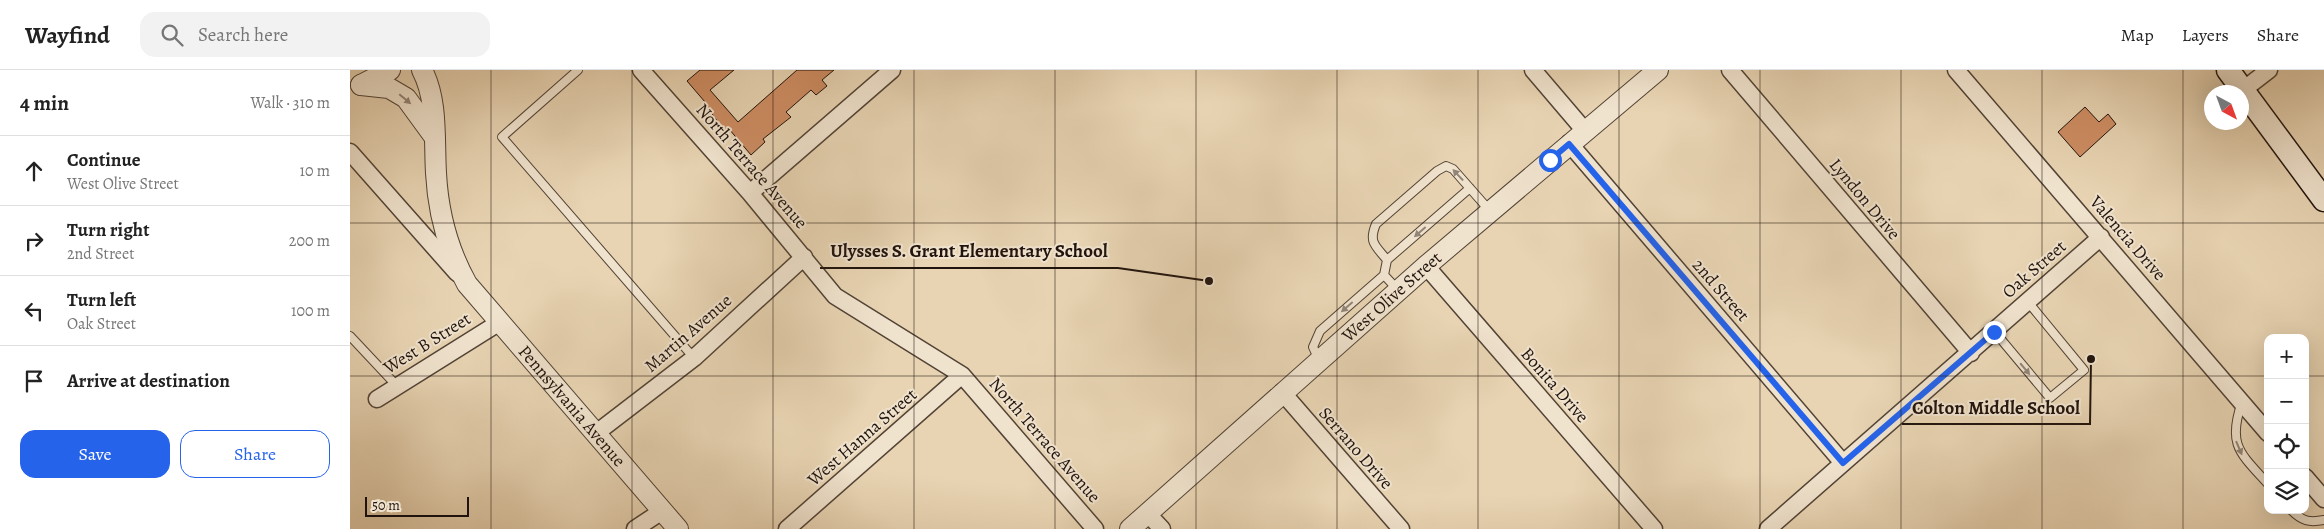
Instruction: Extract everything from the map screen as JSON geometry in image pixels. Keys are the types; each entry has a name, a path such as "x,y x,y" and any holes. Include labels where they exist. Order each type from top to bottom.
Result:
{"main road":[{"path":"2228,70 2239,85"},
{"path":"2249,98 2324,200"}],"street":[{"path":"356,88 390,70"},
{"name":"Pennsylvania Avenue","path":"422,70 431,96 441,211 456,265 467,284"},
{"name":"North Terrace Avenue","path":"641,70 750,193 835,296 962,375 1095,529"},
{"path":"750,193 892,70"},
{"path":"1533,70 1586,131"},
{"name":"West Olive Street","path":"1130,529 1398,290 1658,70"},
{"name":"Lyndon Drive","path":"1730,70 1970,353"},
{"name":"Valencia Drive","path":"1956,70 2264,428"},
{"path":"2249,85 2269,70"},
{"path":"356,88 389,88 406,98 434,136"},
{"name":"2nd Street","path":"1569,144 1843,463"},
{"name":"Pennsylvania Avenue","path":"350,152 467,284 678,529"},
{"name":"Oak Street","path":"1768,529 2101,237"},
{"name":"Martin Avenue","path":"595,434 694,358 804,257"},
{"name":"Bonita Drive","path":"1426,266 1654,529"},
{"name":"West B Street","path":"376,399 500,322"},
{"name":"West Hanna Street","path":"787,529 962,375"},
{"name":"Serrano Drive","path":"1282,392 1401,529"},
{"path":"2309,482 2324,499"},
{"path":"635,529 662,511"},
{"path":"1148,514 1162,529"}],"lane":[{"path":"578,70 502,137 694,358"},
{"path":"1387,260 1373,243 1372,234 1376,224 1430,177 1446,166 1453,169 1490,211"},
{"path":"1319,360 1313,347 1320,331 1384,275 1387,260 1470,188"},
{"path":"1384,275 1398,290"},
{"path":"1994,332 2050,398 2084,370 2028,302"},
{"path":"350,336 397,386"},
{"path":"2242,402 2237,416 2235,442 2240,453 2264,480"},
{"path":"2295,514 2301,519 2312,522 2324,520"}],"building":[{"path":"700,70 734,70 710,90 738,122 797,70 834,70 822,80 827,86 816,95 811,90 786,112 791,117 763,139 765,142 751,155 729,129 726,131 718,122 705,102 687,81"},
{"path":"2085,107 2099,122 2108,114 2116,124 2080,157 2058,132"}],"place":[{"name":"Ulysses S. Grant Elementary School","path":"1209,281"},
{"name":"Colton Middle School","path":"2091,359"}],"route":[{"path":"1550,160 1569,144 1843,463 1994,332"}]}
